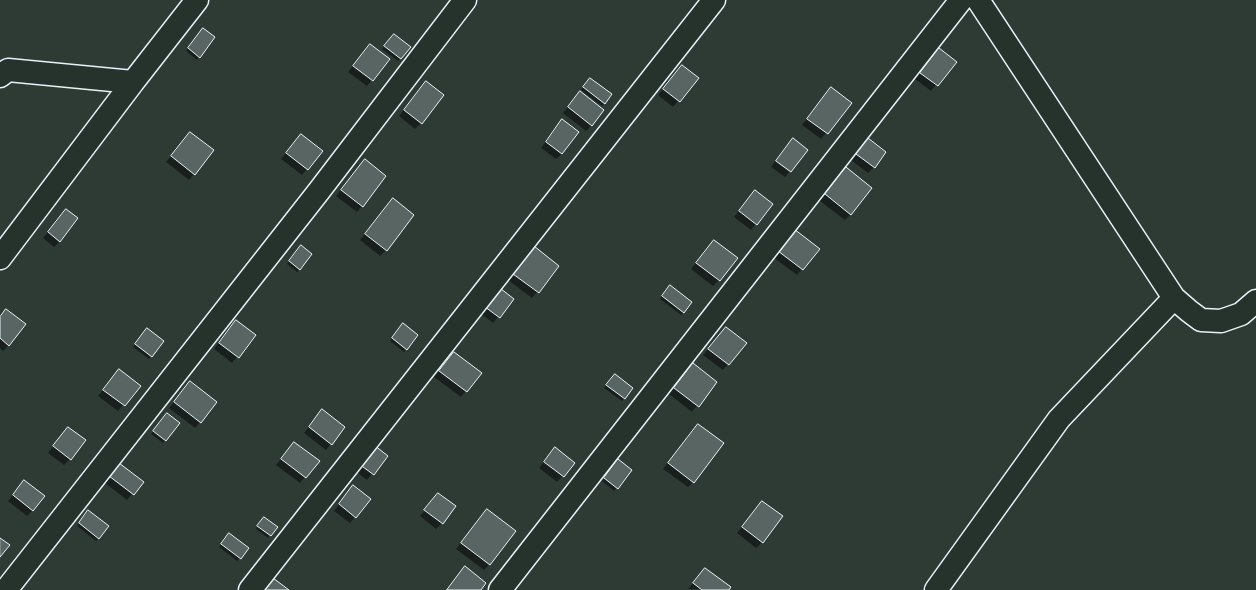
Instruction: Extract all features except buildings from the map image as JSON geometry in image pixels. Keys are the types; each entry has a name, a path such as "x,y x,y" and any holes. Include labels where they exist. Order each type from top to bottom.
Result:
{"street":[{"path":"0,258 197,0"},
{"path":"6,590 314,197 465,0"},
{"path":"250,590 714,0"},
{"path":"500,590 961,0"},
{"path":"978,0 1174,298 1202,320 1221,321 1248,307"},
{"path":"0,76 8,70 133,82"},
{"path":"936,590 1059,419 1174,298"}]}
